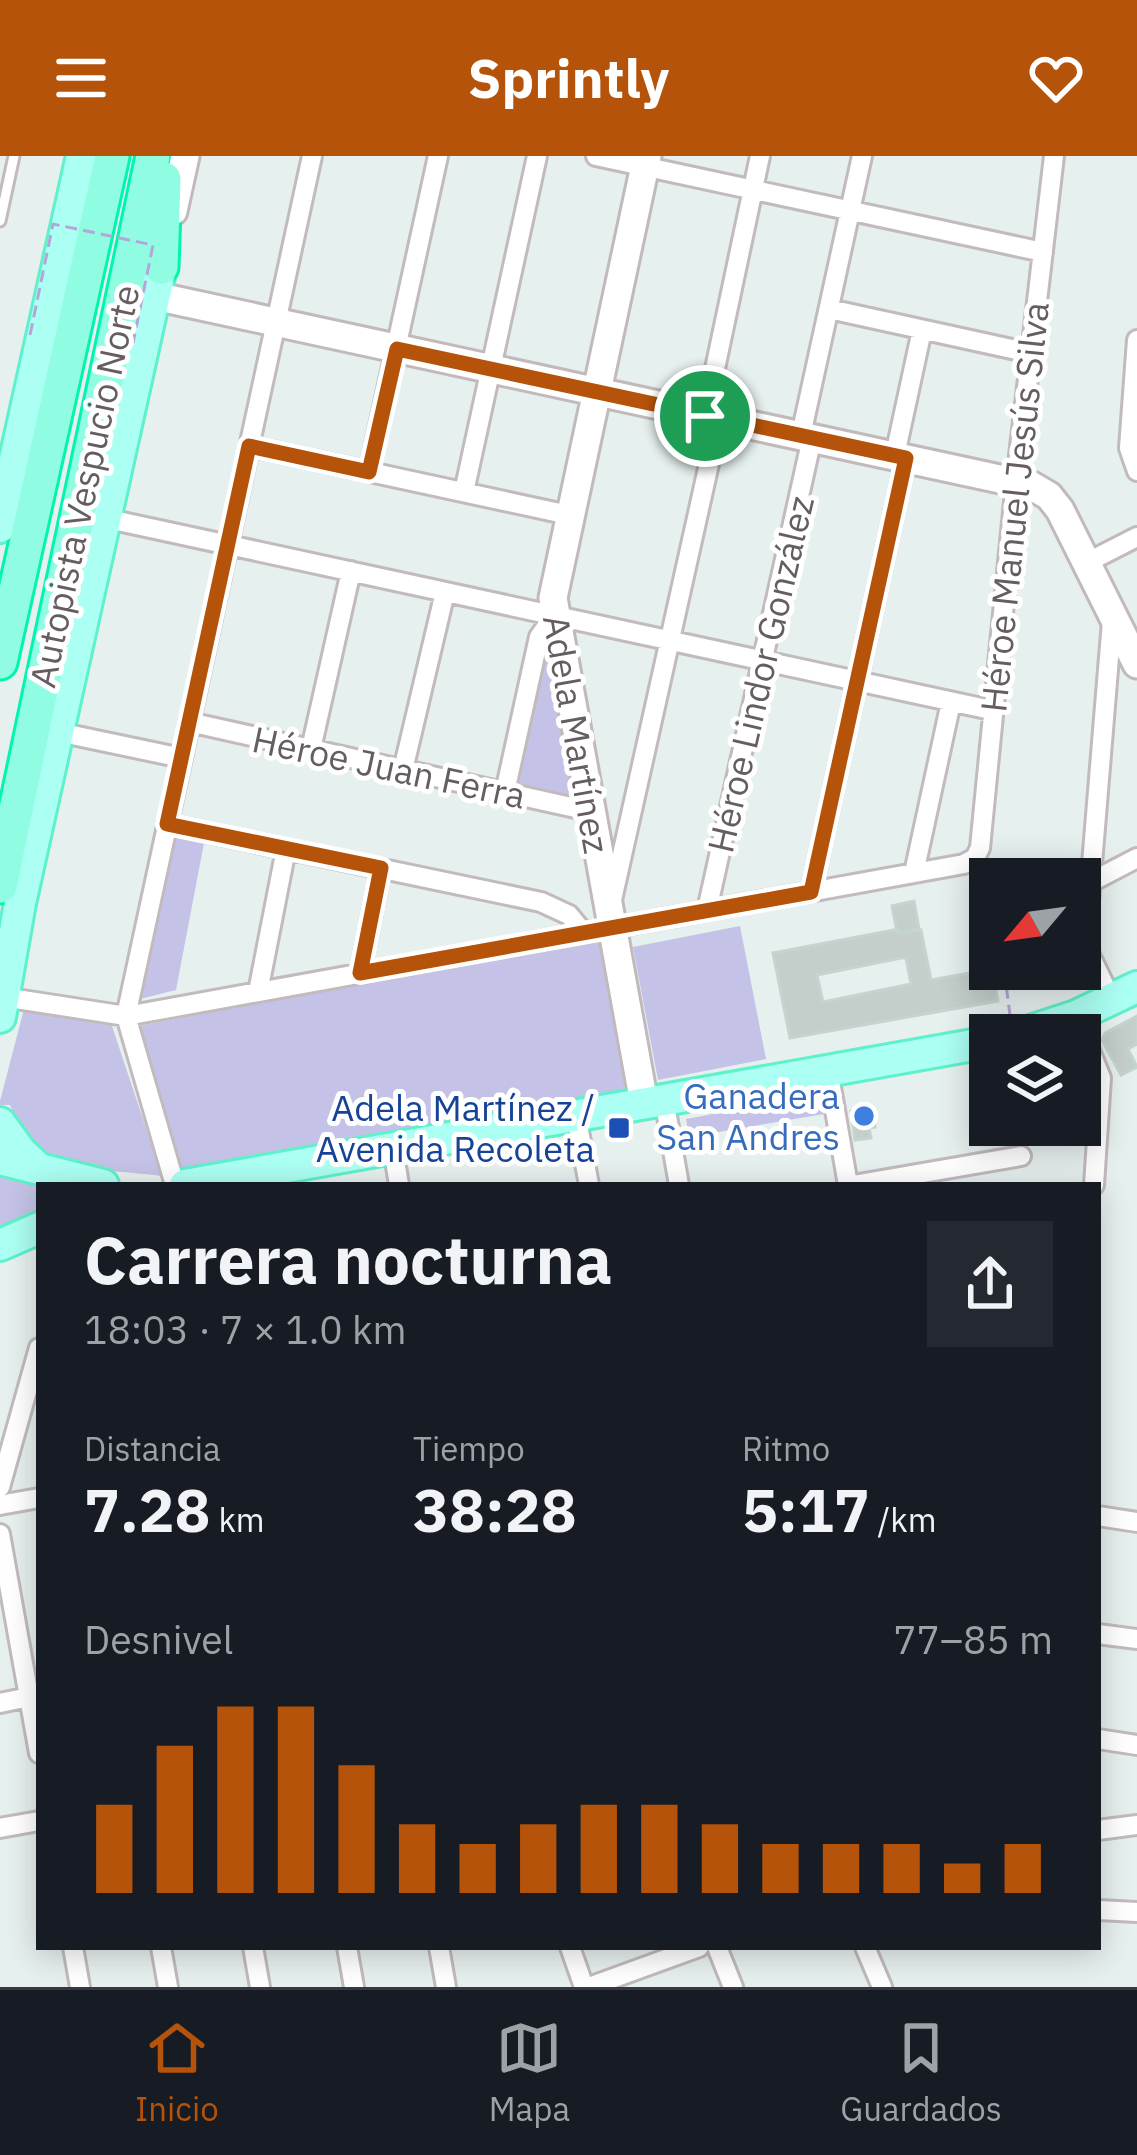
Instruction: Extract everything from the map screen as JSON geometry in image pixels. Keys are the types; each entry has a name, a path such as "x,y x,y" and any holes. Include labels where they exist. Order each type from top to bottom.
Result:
{"highway":[{"name":"Autopista Vespucio Norte","path":"0,662 112,156"},
{"name":"Autopista Vespucio Norte","path":"0,886 153,156"},
{"path":"158,282 165,156"}],"main road":[{"path":"0,527 82,156"},
{"path":"2,1007 158,282"},
{"path":"1080,1014 1124,993"},
{"path":"217,1182 304,1174 393,1148 969,1046"},
{"path":"0,1123 21,1152 42,1170"},
{"path":"0,1159 91,1182"},
{"path":"0,1245 36,1229"}],"street":[{"path":"185,156 158,282 276,323 1041,490 1055,502 1137,664"},
{"path":"174,1182 125,1016 312,156"},
{"path":"369,472 438,156"},
{"path":"464,492 537,156"},
{"path":"596,156 646,161 753,190 1043,252"},
{"path":"601,925 670,640 760,156"},
{"name":"Héroe Lindor González","path":"707,910 763,661 862,156"},
{"name":"Héroe Manuel Jesús Silva","path":"914,873 975,858 980,848 1054,156"},
{"name":"Adela Martínez","path":"646,161 555,578 554,616 589,811 601,925 654,1101"},
{"path":"829,309 1030,353"},
{"path":"811,892 857,681 922,329"},
{"path":"1137,340 1130,455 1137,471"},
{"path":"249,446 569,515"},
{"path":"104,518 992,710"},
{"path":"1086,563 1137,537"},
{"path":"310,749 351,572"},
{"path":"403,770 445,592"},
{"path":"505,792 539,637 554,616"},
{"path":"1093,858 1112,616"},
{"path":"2,1007 125,1016 601,925 914,873 951,702"},
{"name":"Héroe Juan Ferra","path":"189,722 589,811"},
{"path":"58,732 182,758"},
{"path":"167,824 541,902 601,925"},
{"path":"258,992 286,849"},
{"path":"1101,877 1137,859"},
{"path":"360,973 381,868"},
{"path":"1101,963 1124,993"},
{"path":"828,1070 850,1182"},
{"path":"654,1101 678,1182"},
{"path":"577,1115 588,1182"},
{"path":"1094,1182 1097,1146"},
{"path":"393,1148 399,1182"},
{"path":"869,1182 1021,1156"},
{"path":"0,1487 30,1412 36,1369"},
{"path":"0,1504 36,1498"},
{"path":"1101,1516 1137,1522"},
{"path":"0,1534 36,1736"},
{"path":"1101,1634 1137,1639"},
{"path":"0,1702 29,1697"},
{"path":"1101,1739 1137,1744"},
{"path":"0,1828 36,1822"},
{"path":"1101,1830 1137,1826"},
{"path":"1101,1910 1137,1912"},
{"path":"74,1950 80,1987"},
{"path":"162,1950 168,1987"},
{"path":"254,1950 260,1987"},
{"path":"348,1950 354,1987"},
{"path":"440,1950 446,1987"},
{"path":"571,1950 586,1987 691,1950"},
{"path":"718,1950 733,1987"},
{"path":"866,1950 882,1987"}],"lane":[{"path":"0,221 14,156"}],"path":[{"path":"30,335 53,224 153,245 133,344"}],"shaded area":[{"path":"543,645 549,651 577,802 519,786 514,778"},
{"path":"174,834 204,843 176,990 140,999"},
{"path":"740,926 766,1059 658,1080 633,947"},
{"path":"602,937 633,1096 182,1174 139,1026"},
{"path":"24,1009 111,1023 162,1176 65,1162 32,1145 21,1132 10,1105 0,1105 0,1101"},
{"path":"820,1094 824,1114 689,1137 686,1119"},
{"path":"0,1173 42,1182 36,1182 36,1213 0,1228"}],"building":[{"path":"914,901 919,929 897,933 892,906"},
{"path":"899,929 900,934 921,930 931,980 969,973 969,990 996,990 998,1001 790,1038 773,953","holes":["906,958 911,984 823,1002 817,975"]},
{"path":"1137,1016 1137,1044 1128,1049 1137,1067 1121,1075 1102,1040 1105,1033"},
{"path":"872,1108 875,1127 869,1128 871,1138 855,1140 851,1111"}],"place":[{"name":"Ganadera San Andres","path":"864,1116"},
{"name":"Adela Martínez / Avenida Recoleta","path":"619,1128"}],"route":[{"path":"397,349 705,416 906,458 811,892 360,973 381,868 167,824 249,446 369,472 397,349"}]}
